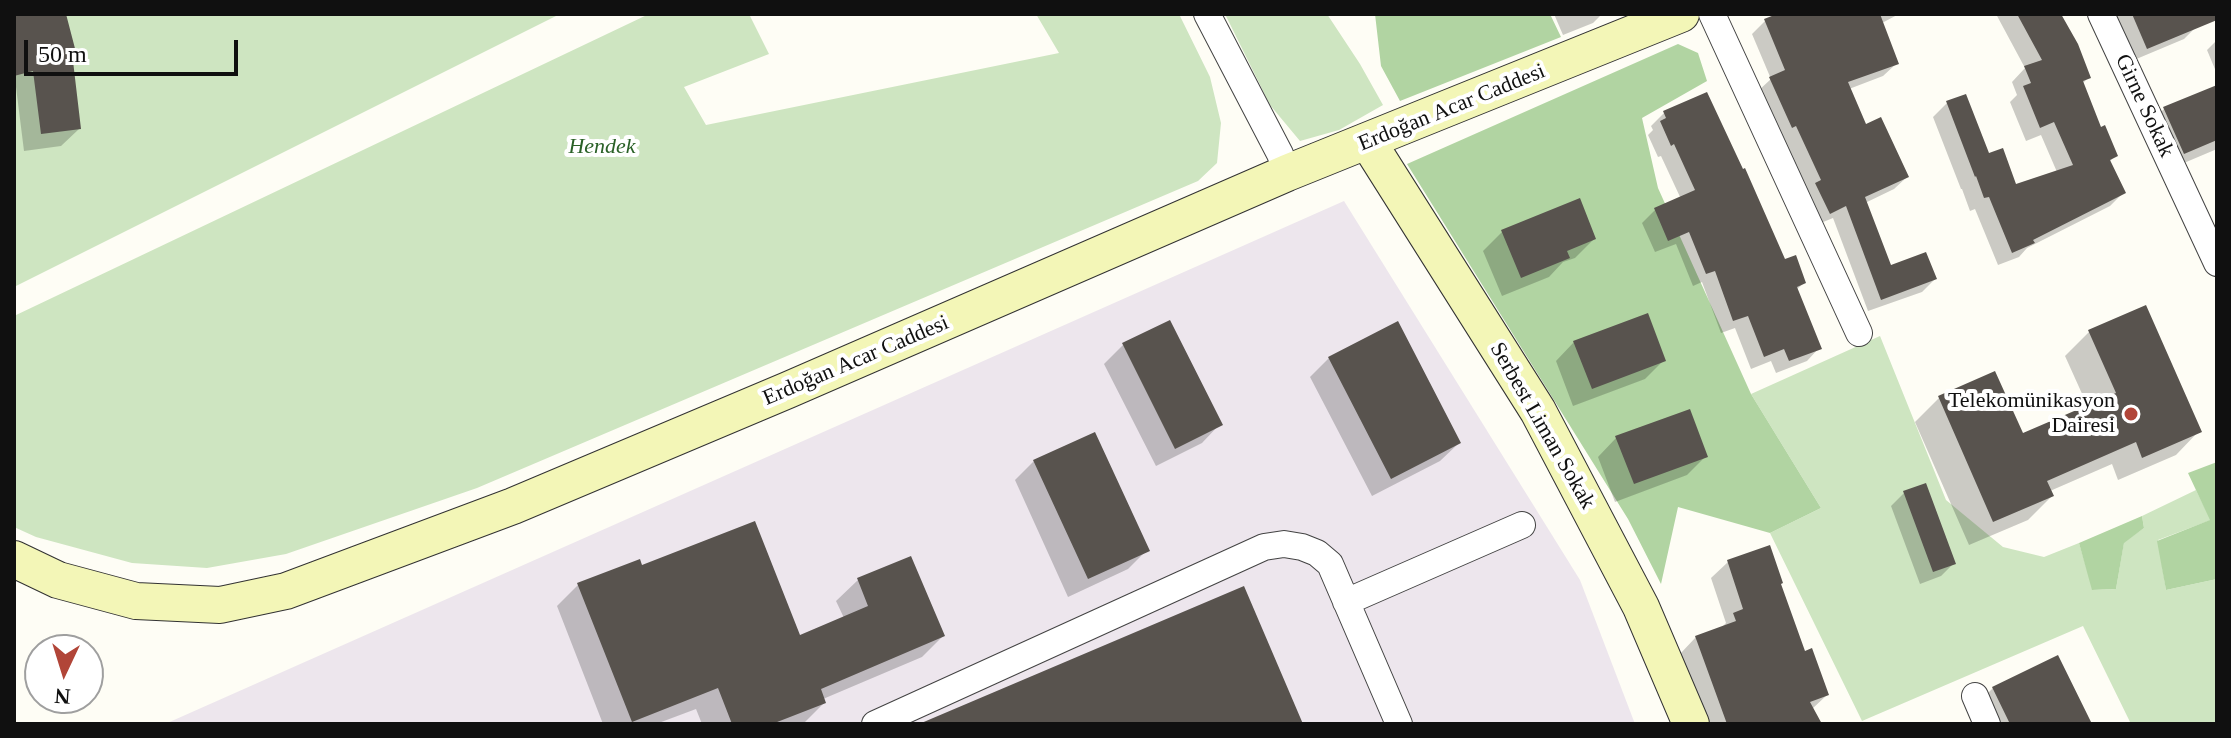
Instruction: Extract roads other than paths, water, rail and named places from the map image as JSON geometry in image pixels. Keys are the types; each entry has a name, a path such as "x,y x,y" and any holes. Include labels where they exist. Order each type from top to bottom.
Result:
{"main road":[{"name":"Erdoğan Acar Caddesi","path":"14,559 58,580 136,601 220,605 286,591 513,506 1287,173 1681,14"},
{"name":"Serbest Liman Sokak","path":"1368,142 1538,411 1641,607 1691,724"}],"street":[{"path":"1207,14 1287,173"},
{"path":"1712,14 1859,333"},
{"name":"Girne Sokak","path":"2101,14 2217,263"},
{"path":"1346,602 1522,525"},
{"path":"875,724 1264,547 1284,544 1317,553 1330,564 1399,724"},
{"path":"1975,696 1987,724"}],"place":[{"name":"Telekomünikasyon Dairesi","path":"2131,414"}],"park label":[{"name":"Hendek","path":"602,147"}]}
